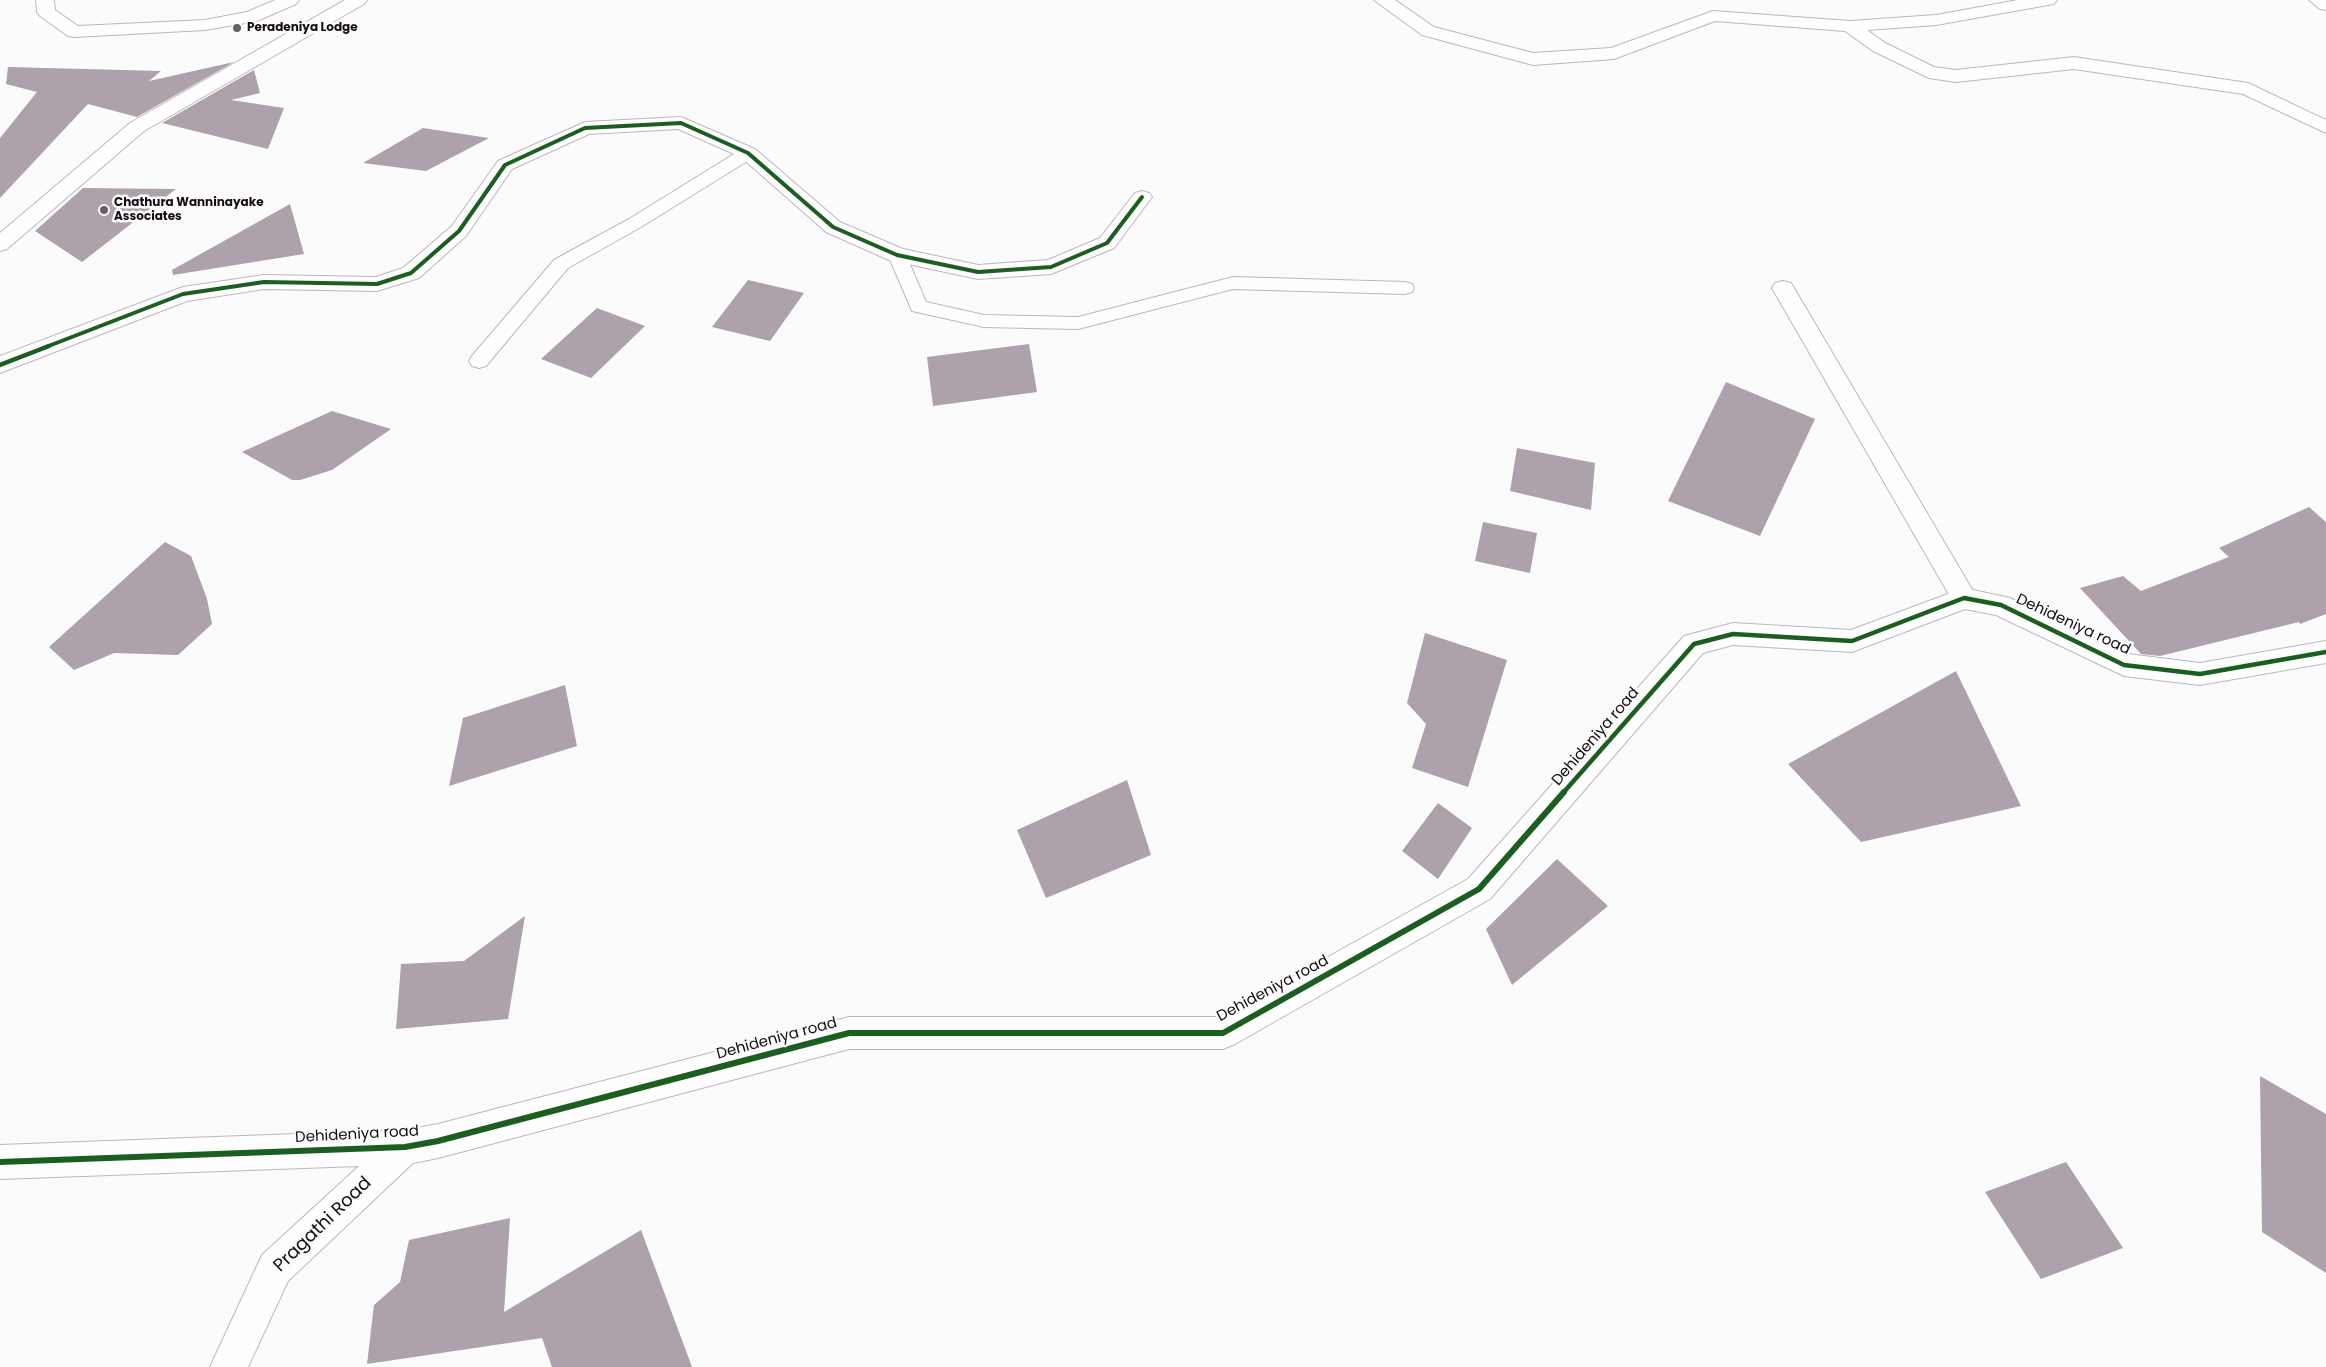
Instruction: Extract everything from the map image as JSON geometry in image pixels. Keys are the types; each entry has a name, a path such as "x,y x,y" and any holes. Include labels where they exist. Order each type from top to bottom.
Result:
{"street":[{"path":"45,0 46,12 74,32 205,25 251,17 290,0"},
{"path":"0,244 137,127 358,0"},
{"path":"1383,0 1428,30 1533,59 1614,53 1713,16 1850,26 1936,20 2048,0"},
{"path":"2318,0 2326,5"},
{"path":"1850,26 1879,47 1929,72 1956,76 2074,63 2248,89 2326,127"},
{"path":"0,365 183,294 264,282 377,284 411,273 459,232 505,165 585,128 681,123 748,153 833,227 897,256 978,272 1051,267 1107,243 1142,197"},
{"path":"1783,288 1964,598"},
{"name":"Dehideniya road","path":"0,1162 405,1147 438,1141 849,1033 1223,1033 1479,889 1694,644 1733,634 1852,640 1964,598 2001,605 2124,665 2200,674 2326,652"},
{"name":"Pragathi Road","path":"228,1367 275,1268 405,1147"}],"lane":[{"path":"479,361 561,264 635,223 748,153"},
{"path":"897,256 919,307 984,322 1078,323 1232,283 1405,288"}],"building":[{"path":"234,62 137,117 88,104 0,198 0,138 37,92 6,84 8,67 161,71 149,81"},
{"path":"254,70 260,93 231,100 284,108 268,149 162,123"},
{"path":"423,128 489,138 426,171 363,163"},
{"name":"Chathura Wanninayake Associates","path":"83,188 176,189 82,262 35,231"},
{"path":"290,204 304,254 173,275 172,270"},
{"path":"748,280 804,293 770,341 712,327"},
{"path":"597,308 645,326 591,378 541,359"},
{"path":"1029,344 1037,392 933,406 927,357"},
{"path":"1726,382 1815,419 1760,536 1668,501"},
{"path":"332,411 391,429 332,470 300,480 292,480 242,452"},
{"path":"1517,448 1595,463 1591,510 1510,491"},
{"path":"2309,507 2326,522 2326,614 2300,624 2299,622 2160,656 2141,654 2080,588 2123,576 2141,591 2229,557 2219,548"},
{"path":"1483,522 1537,533 1530,573 1475,561"},
{"path":"165,542 191,556 207,599 212,624 178,655 114,653 74,670 49,647"},
{"path":"1425,633 1507,660 1468,787 1412,768 1426,724 1407,703"},
{"path":"1956,671 2021,806 1861,842 1788,764"},
{"path":"565,685 577,746 449,786 463,718"},
{"path":"1127,780 1151,855 1046,898 1017,830"},
{"path":"1438,803 1472,828 1438,879 1402,851"},
{"path":"1557,859 1608,906 1512,985 1486,929"},
{"path":"525,916 508,1019 396,1029 401,964 464,961"},
{"path":"2260,1076 2326,1114 2326,1273 2262,1232"},
{"path":"2066,1162 2123,1248 2041,1279 1985,1192"},
{"path":"510,1218 504,1312 641,1230 692,1367 552,1367 542,1338 367,1364 374,1305 400,1282 409,1240"}],"cycle path":[{"path":"0,365 183,294 264,282 377,284 411,273 459,231 505,165 585,128 681,123 748,153 833,227 897,255 978,272 1051,267 1107,243 1142,197"},
{"path":"0,1162 405,1147 438,1141 849,1033 1223,1033 1479,889 1694,644 1733,634 1852,641 1964,598 2001,605 2124,665 2200,674 2326,652"}],"place":[{"name":"Peradeniya Lodge","path":"237,28"},
{"name":"Chathura Wanninayake Associates","path":"104,210"}]}
